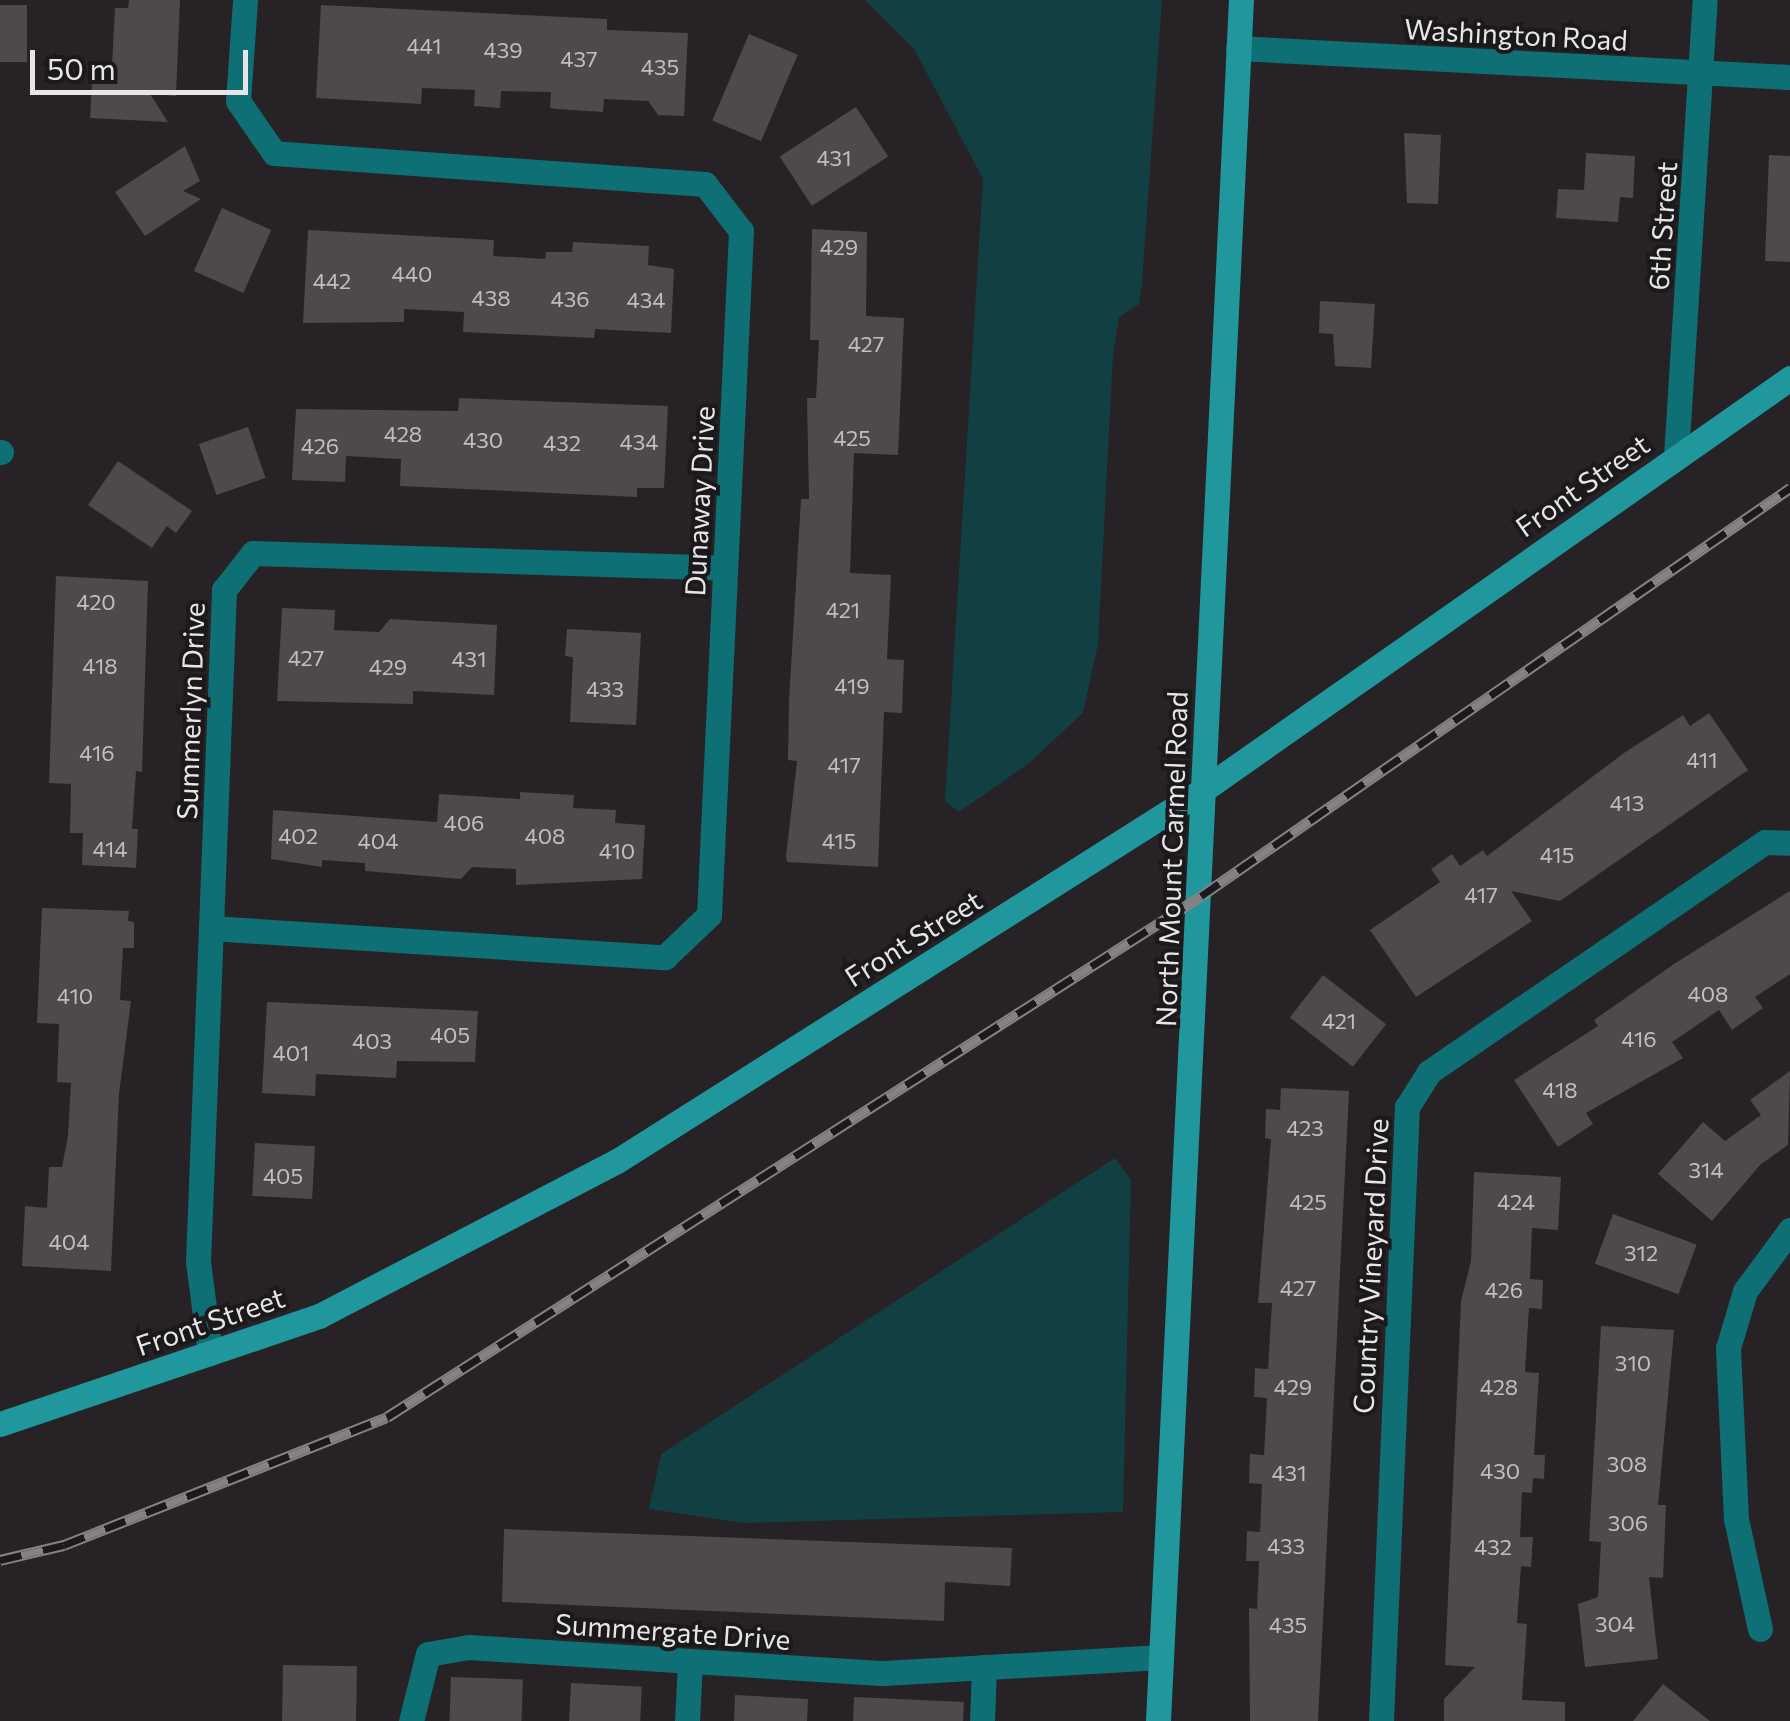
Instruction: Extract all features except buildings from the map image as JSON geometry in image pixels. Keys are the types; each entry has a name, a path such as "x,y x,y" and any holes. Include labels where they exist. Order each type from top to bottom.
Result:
{"street":[{"name":"Dunaway Drive","path":"211,928 665,957 708,915 742,230 705,184 274,153 238,101 246,0"},
{"name":"North Mount Carmel Road","path":"1158,1721 1241,0"},
{"name":"6th Street","path":"1676,456 1706,0"},
{"name":"Washington Road","path":"1238,48 1702,76 1790,77"},
{"name":"Front Street","path":"0,1424 319,1316 617,1161 1203,790 1790,378"},
{"name":"Summerlyn Drive","path":"210,1352 198,1262 224,590 253,552 726,568"},
{"name":"Country Vineyard Drive","path":"1381,1721 1407,1107 1430,1072 1461,1050 1765,842 1790,843"},
{"path":"1760,1629 1736,1518 1728,1348 1745,1291 1790,1230"},
{"name":"Summergate Drive","path":"412,1721 428,1654 468,1648 884,1673 1161,1657"},
{"path":"688,1721 690,1661"},
{"path":"982,1721 984,1667"}],"water":[{"path":"865,0 1162,0 1142,284 1139,304 1119,317 1113,355 1098,644 1083,713 1028,764 959,812 945,801 983,179 914,49"},
{"path":"1115,1158 1131,1180 1123,1512 744,1523 649,1509 661,1454"}],"railway":[{"path":"0,1560 64,1545 387,1417 1201,896 1790,488"}]}
